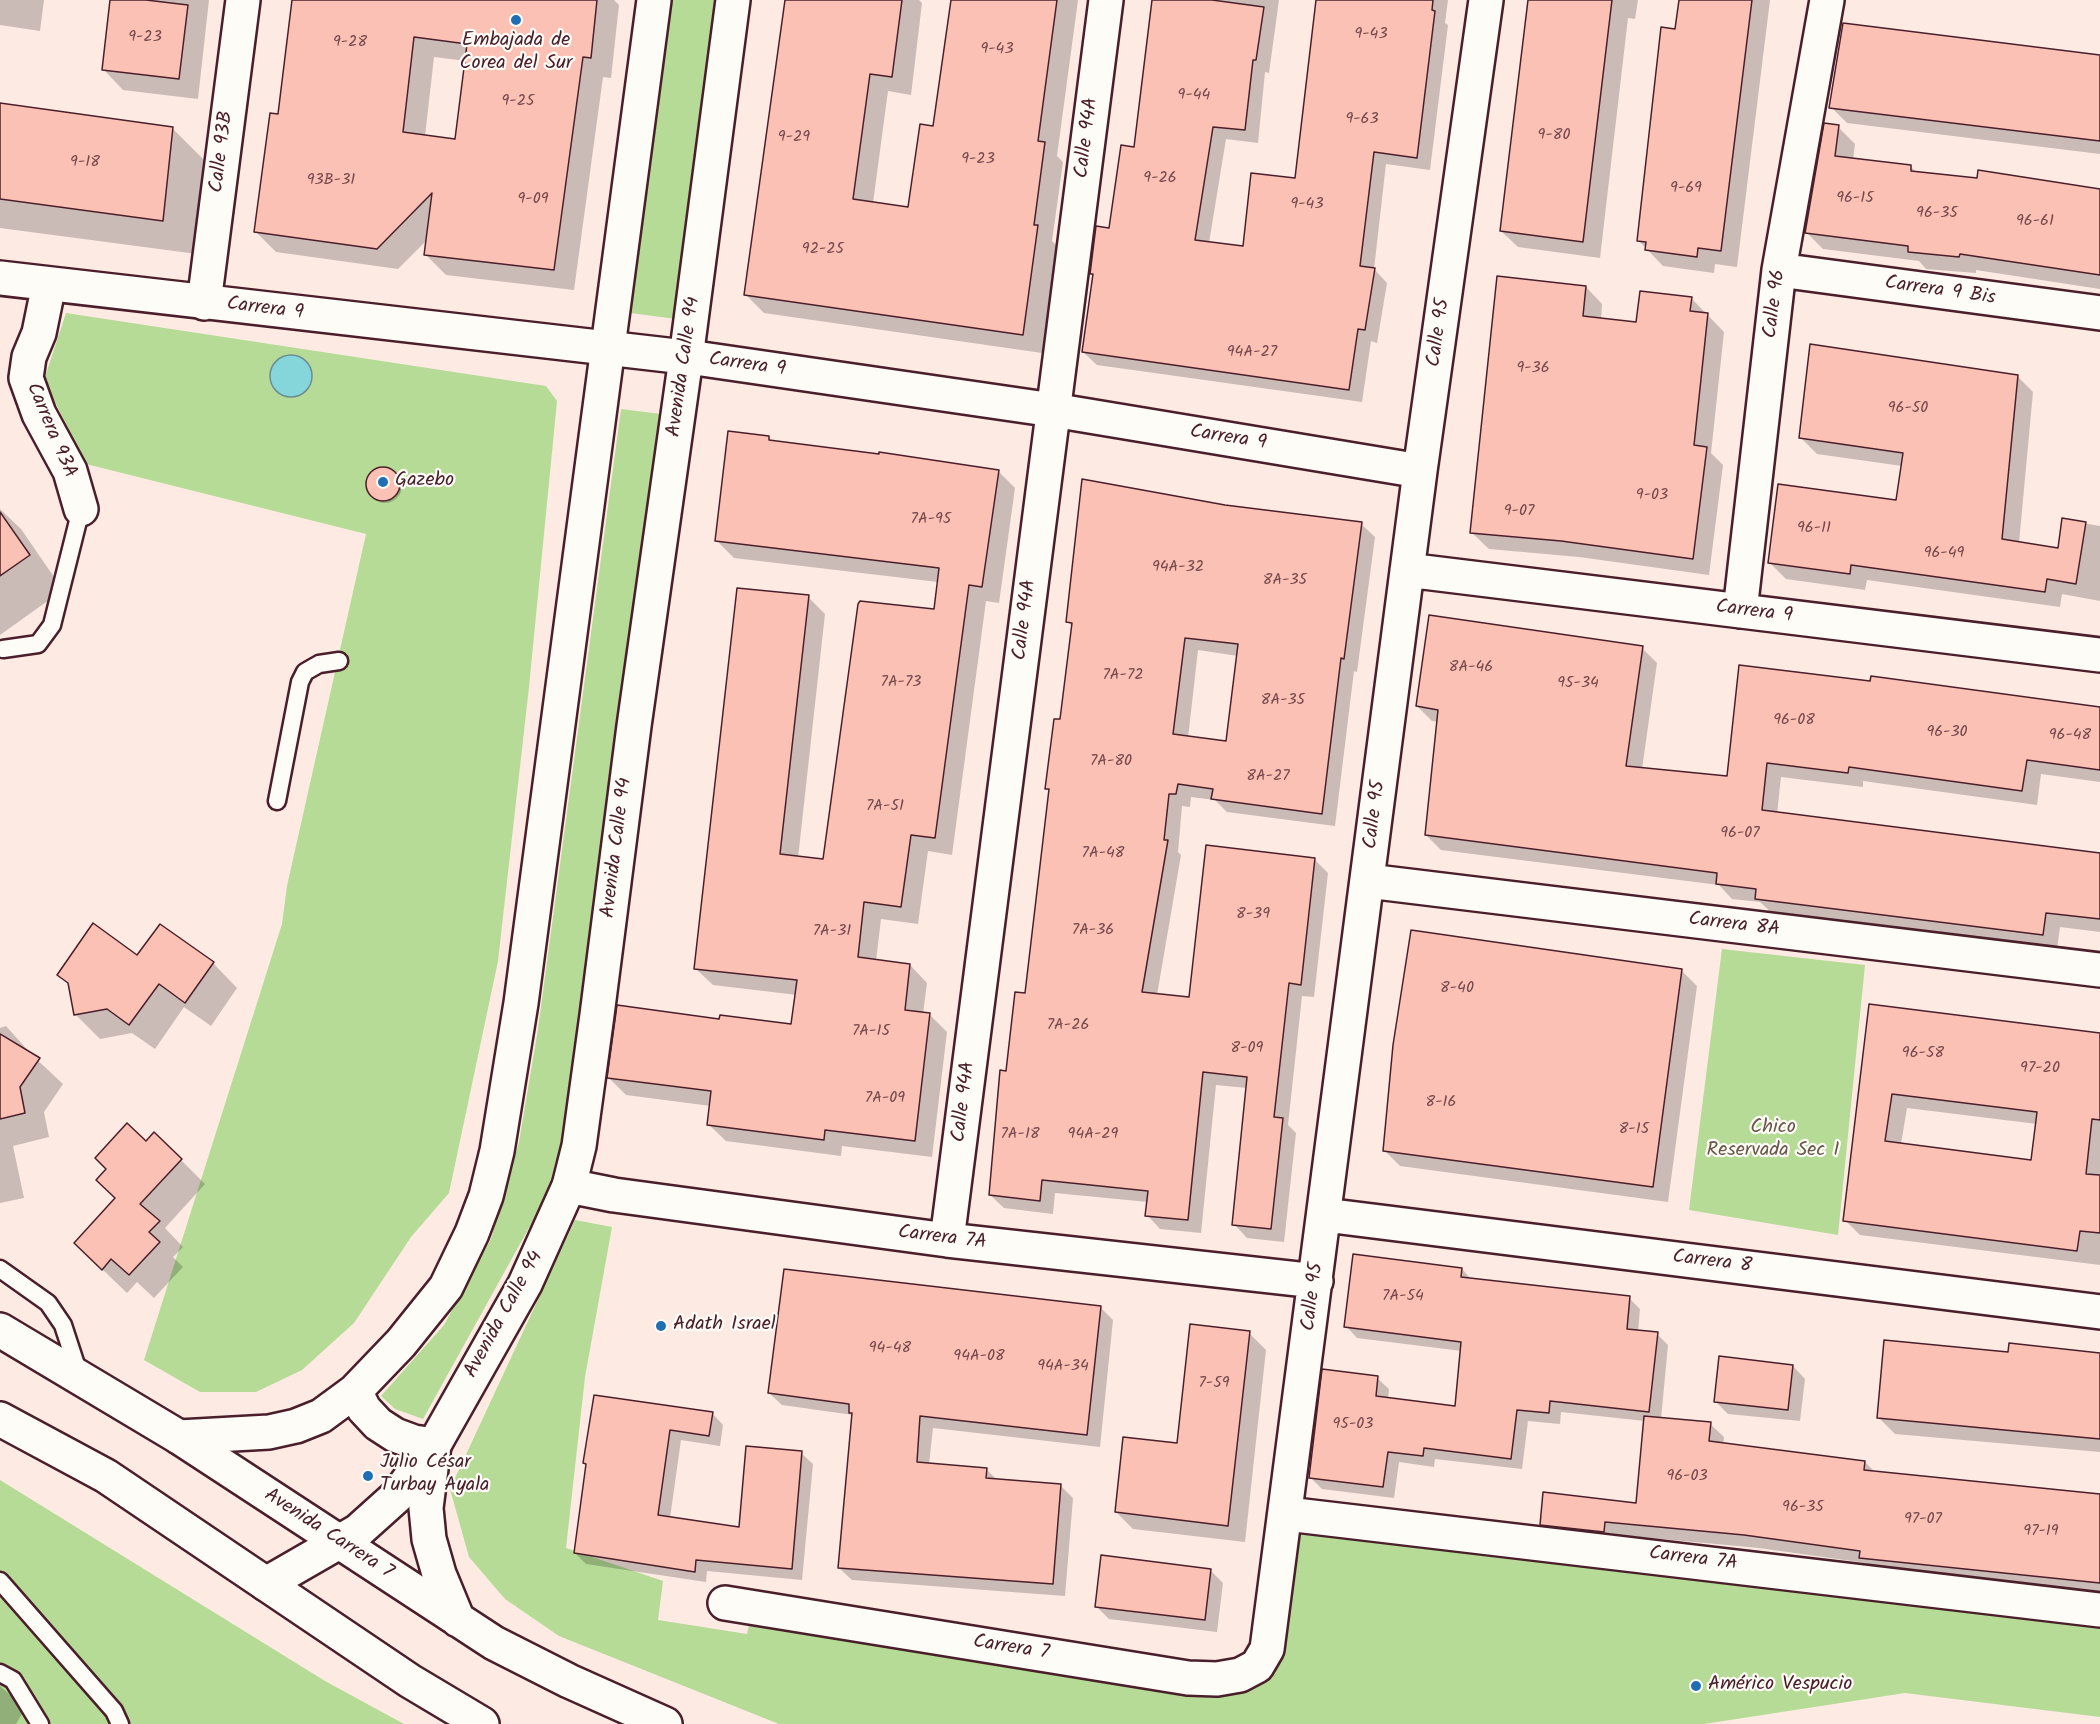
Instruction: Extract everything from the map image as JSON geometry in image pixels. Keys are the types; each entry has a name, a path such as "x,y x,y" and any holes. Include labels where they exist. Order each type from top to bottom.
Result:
{"street":[{"name":"Calle 93B","path":"204,303 243,0"},
{"path":"179,1437 269,1432 296,1426 321,1416 355,1391 401,1343 446,1287 486,1196 497,1152 521,1003 654,0"},
{"name":"Avenida Calle 94","path":"266,1584 341,1542 378,1516 397,1496 434,1445 525,1284 569,1186 579,1146 596,1026 634,726 686,358 733,0"},
{"name":"Calle 94A","path":"947,1240 1106,0"},
{"name":"Calle 95","path":"1272,1631 1407,570 1486,0"},
{"name":"Calle 96","path":"1740,611 1779,270 1827,0"},
{"name":"Carrera 9 Bis","path":"1779,270 2100,313"},
{"name":"Carrera 9","path":"0,278 686,358 1053,410 1420,471"},
{"name":"Carrera 93A","path":"49,284 39,333 29,357 26,378 39,414 70,471 81,509"},
{"name":"Carrera 9","path":"1407,570 2100,655"},
{"name":"Carrera 8A","path":"1368,881 2100,970"},
{"name":"Carrera 7A","path":"569,1186 614,1195 947,1240 1316,1281"},
{"name":"Carrera 8","path":"1325,1215 2100,1312"},
{"name":"Avenida Carrera 7","path":"0,1330 179,1437 494,1643 559,1677 665,1724"},
{"path":"355,1391 364,1409 378,1424 395,1435 414,1442 434,1445 426,1508 429,1539 439,1574 458,1620"},
{"path":"0,1419 106,1476 410,1682 482,1724"},
{"name":"Carrera 7A","path":"1287,1514 2100,1610"},
{"name":"Carrera 7","path":"725,1604 1188,1678 1240,1675 1257,1666 1267,1649 1272,1631"}],"lane":[{"path":"3,649 38,645 52,625 81,509"},
{"path":"277,801 300,682 305,672 319,664 339,662"},
{"path":"0,1269 48,1303 63,1325 80,1377"},
{"path":"0,1581 114,1710 120,1724"},
{"path":"0,1672 13,1680 40,1724"}],"green space":[{"path":"672,0 718,0 676,319 631,313"},
{"path":"66,313 546,386 557,401 529,687 498,961 449,1193 411,1237 354,1323 302,1370 256,1392 200,1392 144,1360 282,924 287,886 366,534 86,464 44,380"},
{"path":"621,409 661,414 576,1061 564,1132 546,1197 423,1419 395,1409 381,1396 444,1325 491,1239 519,1142 538,1029"},
{"name":"Chico Reservada Sec I","path":"1722,949 1865,965 1838,1235 1689,1210"},
{"path":"575,1220 612,1227 585,1377 566,1548 663,1581 658,1620 747,1634 753,1607 1188,1678 1257,1666 1287,1514 2100,1610 2100,1717 1905,1693 1704,1724 779,1724 559,1636 505,1599 469,1557 450,1489"},
{"path":"0,1480 325,1681 404,1724 0,1724"}],"water":[{"path":"291,355 306,361 312,376 306,391 291,397 276,391 270,376 276,361"}],"building":[{"path":"110,0 146,0 188,5 179,79 102,70"},
{"path":"292,0 597,0 591,58 583,57 554,270 424,255 432,193 377,249 254,232 270,113 278,114","holes":["414,37 467,44 455,139 403,132"]},
{"path":"785,0 902,0 892,77 870,74 853,199 908,207 920,124 933,126 951,0 1057,0 1038,141 1045,142 1034,225 1038,225 1023,335 744,295"},
{"path":"1152,0 1212,0 1264,7 1256,60 1253,60 1245,130 1213,127 1195,240 1243,246 1251,173 1295,178 1316,0 1433,0 1432,10 1435,11 1417,158 1374,152 1360,266 1375,268 1365,330 1358,329 1349,390 1082,352 1093,274 1090,274 1096,226 1109,228 1121,145 1134,147"},
{"path":"1528,0 1612,0 1583,242 1500,231"},
{"path":"1679,0 1752,0 1721,251 1698,248 1697,257 1645,250 1646,242 1637,241 1661,27 1675,29"},
{"path":"1843,23 2100,55 2100,141 1829,108"},
{"path":"0,103 173,127 163,221 0,199"},
{"path":"1824,123 1839,125 1835,156 1911,165 1911,171 1977,178 1978,170 2100,189 2100,275 1960,254 1959,257 1908,252 1908,246 1805,233"},
{"path":"1497,276 1586,286 1583,316 1636,322 1640,291 1692,297 1690,311 1708,313 1694,445 1707,447 1693,559 1561,541 1470,533"},
{"path":"1810,344 2018,375 2002,539 2058,548 2062,518 2086,522 2076,584 2047,579 2045,592 1851,565 1850,574 1768,563 1778,484 1896,500 1903,453 1799,438"},
{"path":"728,431 769,436 769,440 879,454 879,452 999,470 982,587 969,585 935,838 911,835 901,907 864,902 858,957 910,964 905,1010 930,1013 915,1141 825,1130 824,1140 707,1125 711,1091 607,1078 617,1005 719,1019 720,1015 791,1024 797,980 694,969 737,588 809,595 780,854 823,859 858,604 860,601 934,609 939,568 715,541"},
{"name":"Gazebo","path":"383,467 395,472 400,484 395,496 383,501 371,496 366,484 371,472"},
{"path":"1082,479 1225,505 1362,522 1344,659 1341,658 1322,814 1211,799 1213,789 1178,784 1176,794 1169,794 1164,840 1168,840 1142,992 1189,997 1206,845 1315,858 1301,985 1289,983 1274,1117 1283,1118 1271,1229 1232,1225 1247,1077 1203,1072 1188,1220 1145,1216 1148,1191 1042,1180 1040,1201 989,1195 1000,1070 1006,1071 1015,992 1025,993 1049,789 1045,789 1054,719 1060,719 1072,623 1066,622","holes":["1185,638 1238,644 1226,741 1173,734"]},
{"path":"0,512 30,555 0,576"},
{"path":"1429,615 1643,646 1626,766 1727,776 1739,665 1870,681 1871,676 2100,707 2100,770 2027,760 2022,791 1849,767 1848,773 1767,763 1762,810 2100,853 2100,919 2046,913 2043,935 1755,899 1756,889 1716,884 1717,873 1425,835 1438,710 1416,706"},
{"path":"93,923 137,955 160,924 214,962 185,1003 159,984 129,1025 107,1009 74,1015 68,983 57,975"},
{"path":"1411,930 1682,969 1653,1187 1383,1151 1393,1045"},
{"path":"1869,1004 2100,1033 2100,1120 2092,1119 2086,1174 2100,1175 2100,1233 2080,1231 2077,1251 1843,1221","holes":["1892,1094 2037,1112 2031,1160 1885,1141"]},
{"path":"0,1034 40,1058 20,1087 25,1113 0,1119"},
{"path":"127,1123 146,1141 154,1132 182,1159 140,1204 160,1221 149,1232 160,1242 129,1275 111,1259 102,1270 74,1243 115,1198 96,1180 106,1169 95,1158"},
{"path":"1353,1254 1462,1268 1461,1277 1630,1296 1627,1329 1658,1332 1649,1412 1550,1401 1549,1413 1517,1410 1511,1459 1424,1448 1423,1456 1388,1452 1383,1487 1309,1478 1322,1369 1378,1376 1376,1396 1455,1406 1461,1342 1344,1327"},
{"path":"784,1269 1101,1306 1087,1435 920,1416 917,1462 987,1468 986,1478 1061,1484 1053,1584 838,1568 852,1413 849,1413 849,1404 768,1393"},
{"path":"1190,1324 1250,1331 1228,1526 1115,1512 1123,1437 1177,1443"},
{"path":"1884,1340 2008,1352 2009,1343 2100,1353 2100,1439 1877,1418"},
{"path":"1719,1356 1793,1365 1788,1410 1714,1402"},
{"path":"594,1395 713,1412 709,1436 670,1430 658,1515 739,1527 746,1446 802,1451 792,1569 696,1560 695,1572 574,1553 586,1464 583,1463"},
{"path":"1644,1416 1711,1422 1709,1441 1865,1461 1864,1470 2100,1494 2100,1583 1859,1558 1860,1551 1744,1535 1605,1522 1604,1532 1540,1525 1543,1492 1636,1503"},
{"path":"1101,1555 1211,1569 1205,1620 1095,1607"}],"place":[{"name":"Embajada de Corea del Sur","path":"516,20"},
{"name":"Gazebo","path":"383,482"},
{"name":"Adath Israel","path":"661,1326"},
{"name":"Julio César Turbay Ayala","path":"368,1476"},
{"name":"Américo Vespucio","path":"1696,1686"}]}
